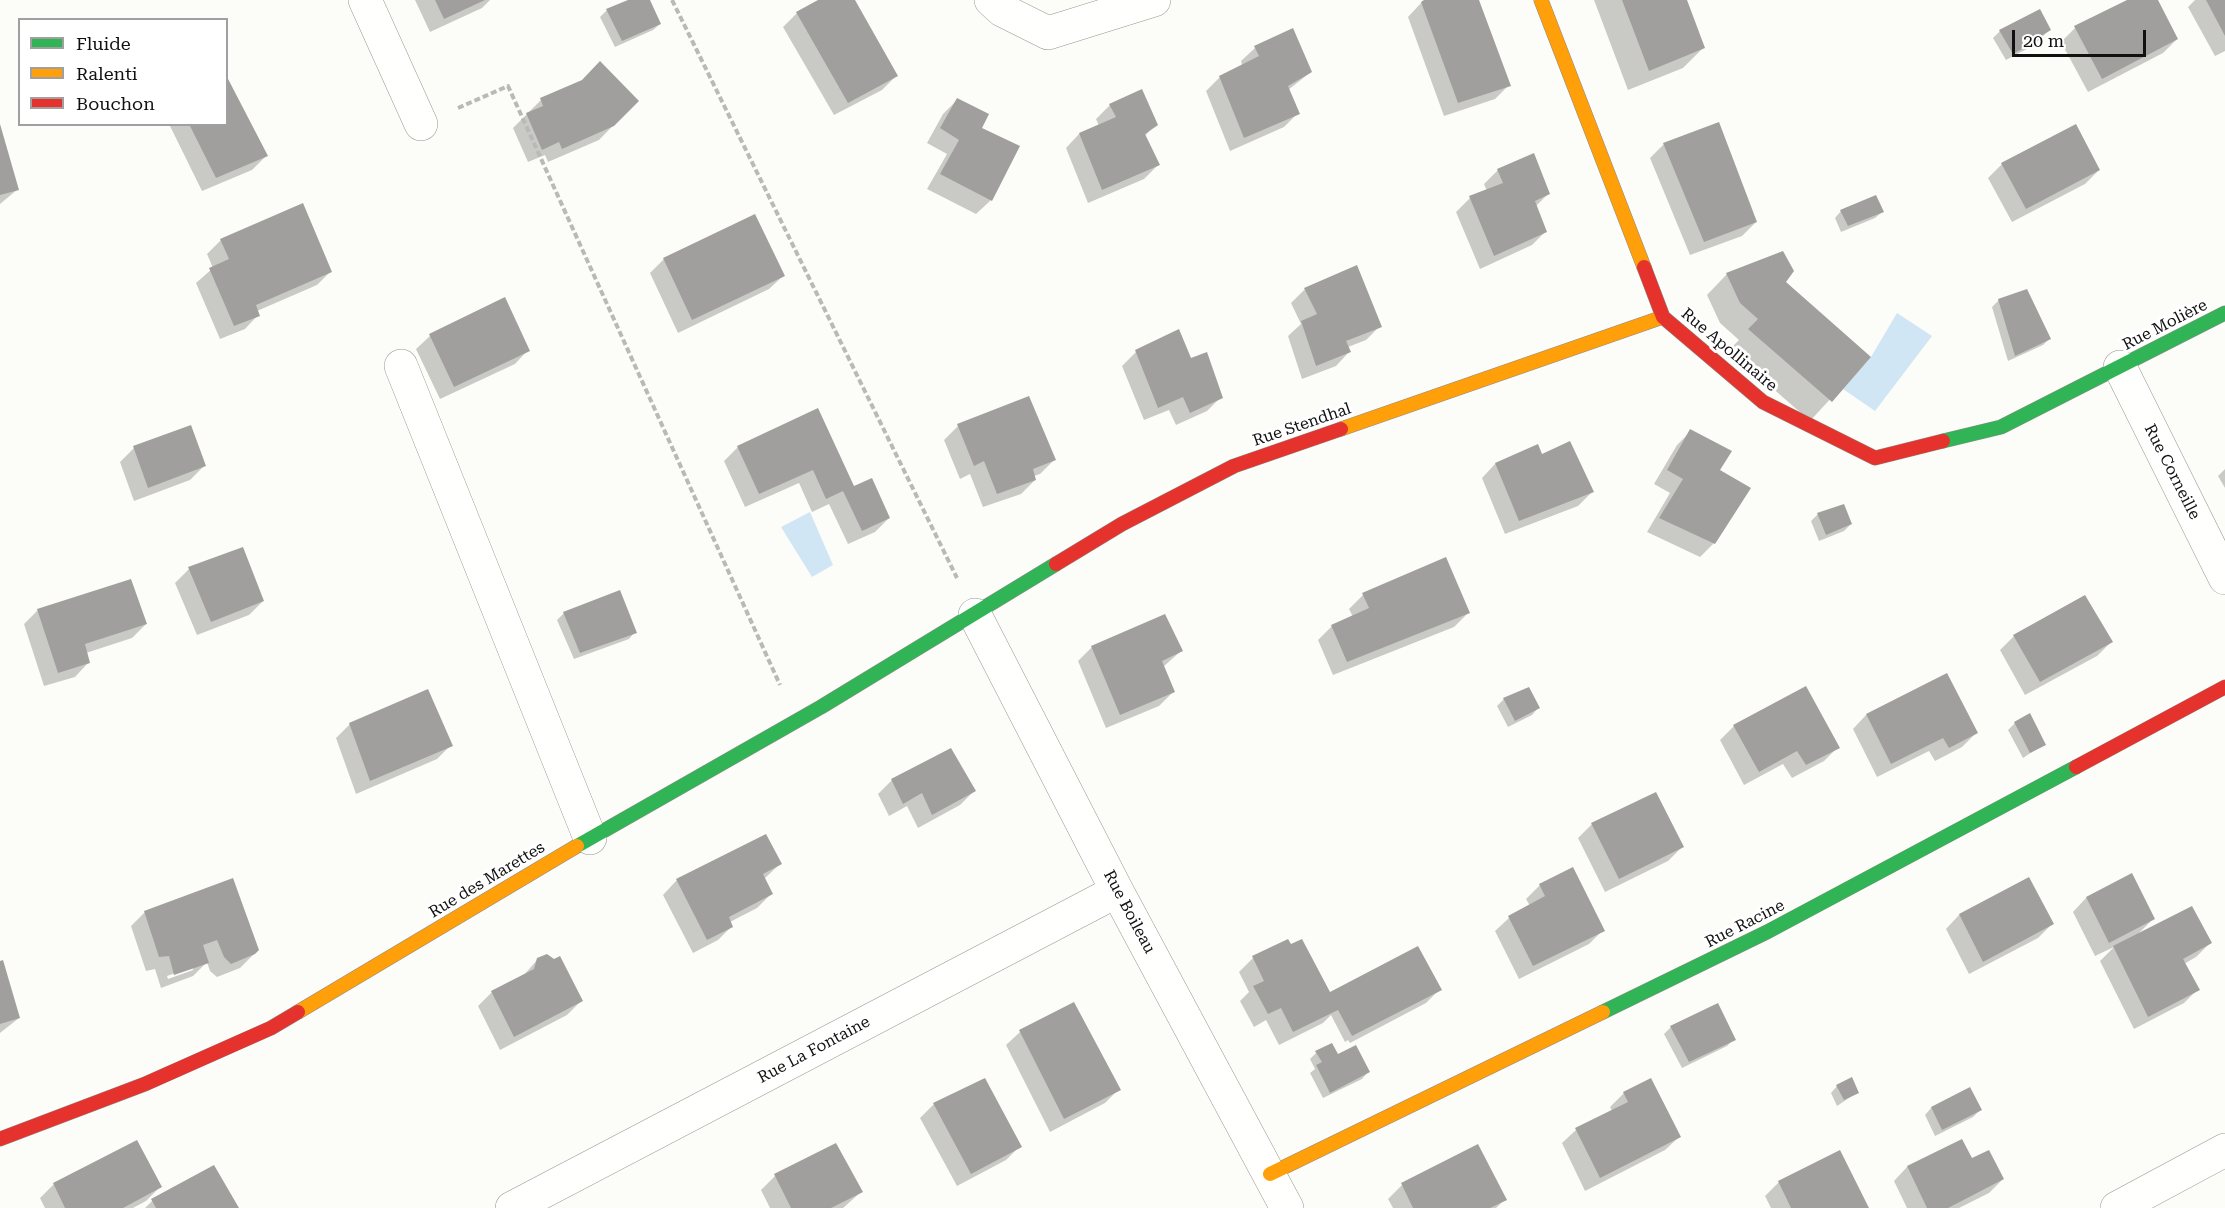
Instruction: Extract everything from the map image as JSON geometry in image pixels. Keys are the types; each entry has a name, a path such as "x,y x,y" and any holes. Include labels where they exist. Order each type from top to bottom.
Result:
{"street":[{"path":"365,0 421,124"},
{"path":"991,0 1002,10 1048,33 1154,0"},
{"name":"Rue Apollinaire","path":"1541,0 1663,316 1763,402 1875,458 2001,427 2120,367"},
{"name":"Rue Molière","path":"2120,367 2225,313"},
{"name":"Rue Stendhal","path":"975,615 1122,524 1234,466 1663,316"},
{"path":"401,366 590,838"},
{"name":"Rue Corneille","path":"2120,367 2225,578"},
{"name":"Rue des Marettes","path":"0,1138 145,1084 271,1028 590,838 797,721 975,615"},
{"name":"Rue Boileau","path":"975,615 1117,891 1287,1208"},
{"name":"Rue Racine","path":"1270,1174 1767,932 2225,687"},
{"name":"Rue La Fontaine","path":"512,1208 1117,891"},
{"path":"2117,1208 2225,1150"}],"path":[{"path":"672,0 975,615"},
{"path":"421,124 508,86 797,721"}],"water":[{"path":"1897,313 1932,336 1875,411 1843,389 1871,357"},
{"path":"810,512 833,565 812,577 781,527"}],"building":[{"path":"435,0 485,0 444,19"},
{"path":"628,0 650,0 661,24 622,41 606,9"},
{"path":"818,0 855,0 898,76 848,103 796,12"},
{"path":"1424,0 1479,0 1511,86 1458,103 1421,2"},
{"path":"1622,0 1687,0 1705,48 1649,71"},
{"path":"2127,0 2158,0 2178,39 2102,79 2074,26"},
{"path":"2206,0 2225,0 2225,36"},
{"path":"2040,9 2051,30 2041,36 2042,38 2013,54 1999,30"},
{"path":"1293,28 1312,72 1288,86 1300,114 1244,138 1219,76 1259,56 1254,46"},
{"path":"600,61 639,101 614,126 562,149 559,142 542,150 526,113 543,106 540,98 582,80"},
{"path":"228,79 268,156 216,178 190,126 228,126"},
{"path":"1142,89 1158,125 1145,134 1160,165 1102,190 1079,133 1116,117 1109,104"},
{"path":"957,98 989,114 982,128 1020,146 992,201 940,174 959,140 940,128"},
{"path":"1719,122 1757,222 1704,242 1663,143"},
{"path":"0,124 19,190 0,195"},
{"path":"2076,124 2100,170 2026,209 2001,163"},
{"path":"1534,153 1550,194 1535,201 1547,232 1494,256 1469,196 1503,183 1497,169"},
{"path":"1876,195 1884,212 1848,226 1840,210"},
{"path":"303,203 332,272 256,305 260,316 234,326 209,268 229,259 220,239"},
{"path":"755,214 785,276 692,320 663,258"},
{"path":"1783,251 1794,271 1786,282 1871,357 1832,402 1748,329 1758,319 1740,303 1726,273"},
{"path":"1357,265 1382,327 1346,341 1351,352 1316,366 1301,321 1317,314 1304,288"},
{"path":"2027,289 2051,339 2015,356 1998,299"},
{"path":"505,297 530,351 454,387 429,334"},
{"path":"1179,329 1191,358 1207,352 1223,398 1190,413 1183,397 1158,408 1135,350"},
{"path":"1029,396 1056,460 1033,469 1036,480 997,494 984,461 974,466 957,424"},
{"path":"818,408 854,486 872,478 890,518 862,531 843,491 826,499 813,470 759,494 737,446"},
{"path":"191,425 206,466 148,488 133,446"},
{"path":"1690,429 1732,451 1720,470 1751,488 1715,544 1659,518 1683,479 1667,470"},
{"path":"1570,441 1594,492 1519,521 1495,463 1538,444 1542,454"},
{"path":"1844,504 1852,524 1826,535 1817,513"},
{"path":"243,547 264,601 211,622 188,567"},
{"path":"1446,557 1470,613 1347,662 1331,625 1369,608 1362,593"},
{"path":"131,579 147,624 85,644 90,663 58,673 37,609"},
{"path":"620,590 637,633 580,653 563,612"},
{"path":"2085,595 2113,642 2040,682 2013,635"},
{"path":"1165,614 1183,651 1162,661 1175,692 1120,715 1091,646"},
{"path":"1947,673 1978,733 1949,748 1943,738 1891,764 1866,714"},
{"path":"1806,686 1840,748 1806,765 1797,751 1759,772 1733,725"},
{"path":"1529,687 1540,708 1515,721 1503,698"},
{"path":"428,689 453,746 370,781 349,723"},
{"path":"2030,713 2046,745 2030,753 2014,722"},
{"path":"951,748 976,791 932,815 922,793 903,804 891,779"},
{"path":"1656,792 1684,847 1619,879 1591,823"},
{"path":"766,834 782,864 763,874 773,894 729,917 733,927 707,940 676,879"},
{"path":"1573,867 1605,931 1533,966 1508,916 1545,896 1539,884"},
{"path":"2132,873 2155,919 2109,943 2086,897"},
{"path":"2029,877 2054,924 1983,962 1959,914"},
{"path":"233,878 259,950 231,964 224,957 217,940 203,945 209,963 174,975 169,956 159,957 144,911"},
{"path":"2192,906 2212,943 2183,959 2200,990 2148,1017 2113,946"},
{"path":"1288,939 1291,944 1302,939 1330,992 1418,946 1442,990 1352,1036 1338,1010 1293,1032 1281,1008 1268,1014 1253,986 1264,981 1252,956"},
{"path":"547,954 554,959 560,956 583,1001 514,1037 491,991 534,969 537,958"},
{"path":"3,960 20,1018 0,1024 0,961"},
{"path":"1074,1002 1121,1090 1064,1119 1019,1030"},
{"path":"1718,1003 1736,1040 1689,1062 1670,1026"},
{"path":"1332,1043 1338,1054 1356,1045 1370,1072 1330,1093 1316,1065 1322,1062 1315,1051"},
{"path":"1852,1077 1859,1093 1844,1100 1836,1085"},
{"path":"985,1078 1022,1147 971,1174 933,1103"},
{"path":"1651,1078 1681,1137 1600,1178 1575,1128 1628,1102 1623,1092"},
{"path":"1970,1087 1982,1110 1942,1130 1931,1107"},
{"path":"1962,1139 1972,1158 1989,1150 2004,1179 1948,1208 1927,1208 1907,1166"},
{"path":"137,1140 162,1187 123,1208 65,1208 53,1183"},
{"path":"836,1143 863,1192 831,1208 791,1208 774,1174"},
{"path":"1478,1144 1507,1200 1490,1208 1413,1208 1401,1183"},
{"path":"1840,1150 1869,1208 1791,1208 1778,1181"},
{"path":"214,1165 239,1208 156,1208 151,1199"}],"traffic: fast":[{"path":"1943,441 2001,427 2225,313"},
{"path":"577,846 821,707 1056,564"},
{"path":"1603,1012 1767,932 2076,767"}],"traffic: slow":[{"path":"1541,0 1644,267"},
{"path":"1341,429 1663,317"},
{"path":"298,1012 577,846"},
{"path":"1270,1174 1603,1012"}],"traffic: jam":[{"path":"1644,267 1663,317 1763,402 1875,458 1943,441"},
{"path":"1056,564 1122,524 1234,466 1341,429"},
{"path":"2076,767 2225,687"},
{"path":"0,1139 145,1084 271,1028 298,1012"}]}
